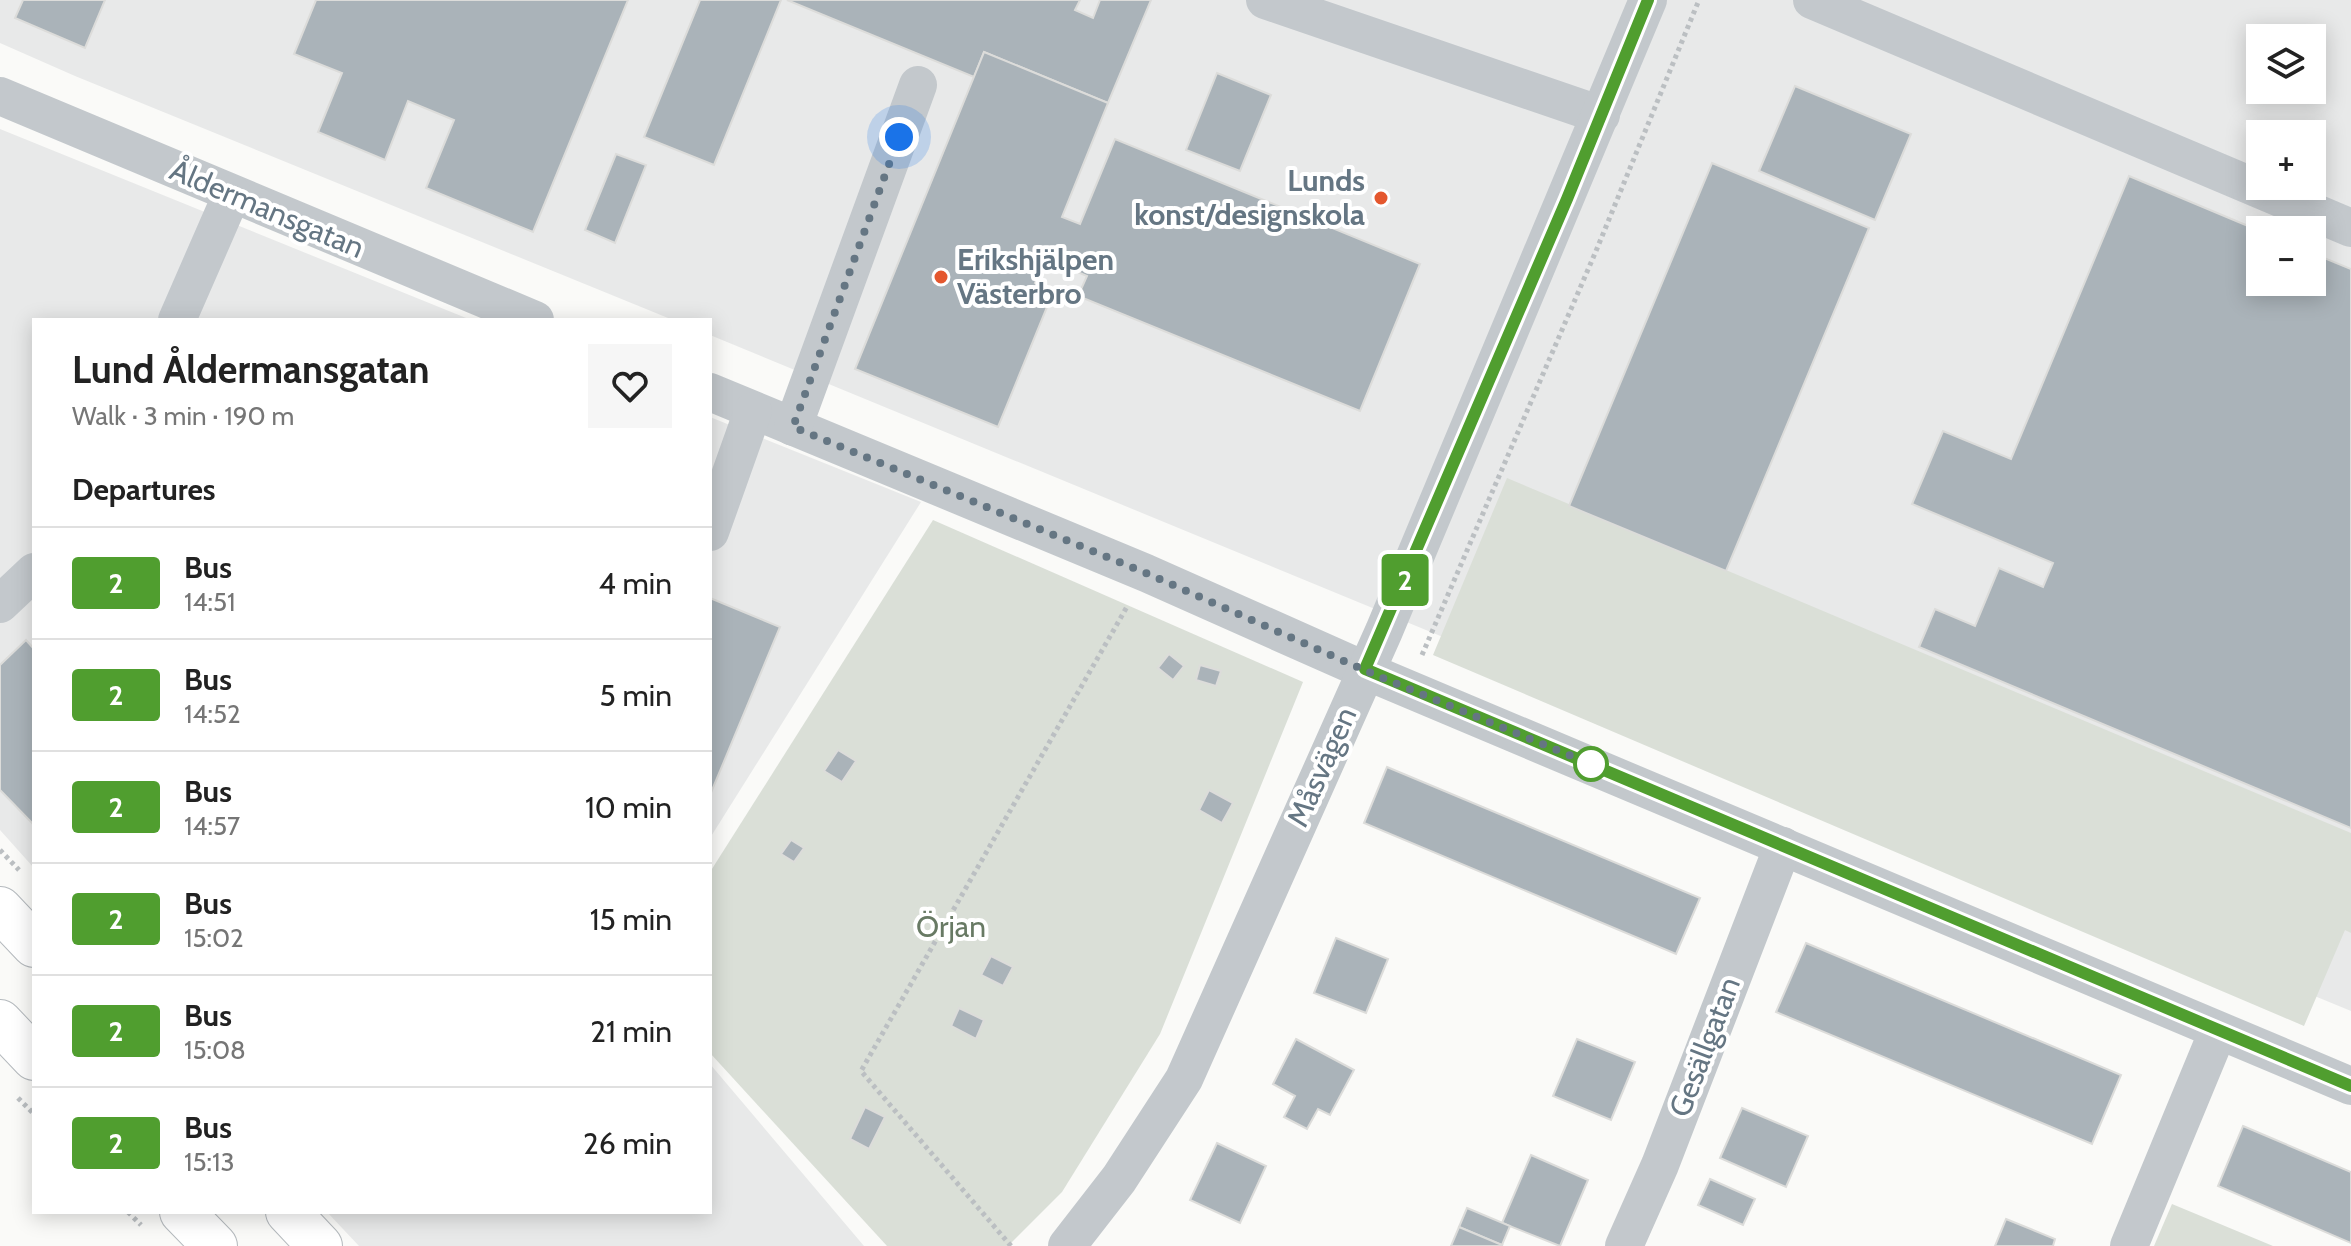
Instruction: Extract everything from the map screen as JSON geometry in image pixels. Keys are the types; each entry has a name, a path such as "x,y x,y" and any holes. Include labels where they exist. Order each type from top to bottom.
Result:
{"main road":[{"path":"0,909 32,943"},
{"path":"0,1022 32,1056"},
{"path":"184,1214 215,1246"},
{"path":"290,1214 320,1246"}],"street":[{"path":"1265,0 1601,115"},
{"name":"Måsvägen","path":"1067,1246 1119,1179 1184,1079 1365,669 1648,0"},
{"path":"1812,0 2351,228"},
{"path":"793,427 918,85"},
{"name":"Åldermansgatan","path":"0,96 530,318"},
{"path":"178,318 232,194"},
{"path":"712,393 1146,573 1406,688 2351,1086"},
{"path":"712,526 753,411"},
{"path":"0,604 32,574"},
{"name":"Gesällgatan","path":"1624,1246 1660,1165 1783,846"},
{"path":"2129,1246 2218,1031"}],"path":[{"path":"1406,688 1596,251 1699,0"},
{"path":"1011,1246 861,1071 1146,573"}],"shaded area":[{"path":"0,0 2351,0 2351,1011 712,336 712,318 668,318 0,43"},
{"path":"0,129 466,318 32,318 32,866 0,830"},
{"path":"712,418 921,502 712,835"},
{"path":"712,1066 864,1246 359,1246 329,1214 712,1214"}],"green space":[{"path":"1507,478 2351,833 2351,933 2345,930 2304,1026 1433,655"},
{"name":"Örjan","path":"933,520 1303,682 1160,1034 1062,1192 1008,1246 887,1246 712,1055 712,869"},
{"path":"2172,1204 2273,1246 2154,1246"}],"building":[{"path":"23,0 105,0 85,48 15,18"},
{"path":"316,0 628,0 533,232 426,188 454,120 408,101 385,160 318,132 342,73 294,54"},
{"path":"700,0 781,0 714,165 644,137"},
{"path":"787,0 1080,0 1075,10 1093,18 1100,0 1151,0 1108,103 984,52 974,77"},
{"path":"984,52 1108,103 1062,217 1080,224 1115,139 1420,264 1360,411 1078,296 1087,276 1045,258 1035,283 1054,290 998,427 855,369"},
{"path":"1217,73 1271,95 1240,171 1186,150"},
{"path":"1795,86 1911,134 1875,220 1759,171"},
{"path":"616,154 646,165 615,243 585,230"},
{"path":"1712,163 1869,228 1726,571 1569,506"},
{"path":"2129,176 2246,225 2246,296 2326,296 2326,259 2351,269 2351,828 1919,647 1935,609 1975,626 1999,568 2043,587 2053,563 1912,504 1943,431 2011,459"},
{"path":"712,599 780,627 712,790"},
{"path":"26,640 32,647 32,823 0,790 0,665"},
{"path":"1169,654 1184,666 1173,680 1158,668"},
{"path":"1200,665 1221,671 1216,686 1196,680"},
{"path":"838,750 856,761 842,782 824,771"},
{"path":"1387,767 1700,898 1676,954 1364,823"},
{"path":"1209,790 1233,803 1222,823 1199,810"},
{"path":"791,840 804,848 794,862 781,854"},
{"path":"1336,938 1388,959 1366,1013 1314,993"},
{"path":"1806,943 2121,1075 2092,1144 1776,1012"},
{"path":"991,956 1013,967 1003,986 981,975"},
{"path":"959,1008 984,1020 976,1039 951,1026"},
{"path":"1296,1039 1354,1070 1330,1115 1318,1109 1307,1129 1284,1117 1295,1096 1273,1084"},
{"path":"1577,1039 1635,1062 1611,1120 1553,1096"},
{"path":"865,1107 885,1117 869,1149 850,1139"},
{"path":"1742,1108 1808,1136 1786,1187 1720,1158"},
{"path":"2243,1126 2351,1172 2351,1243 2218,1186"},
{"path":"1217,1143 1266,1166 1240,1223 1190,1200"},
{"path":"1531,1155 1588,1180 1560,1246 1502,1223"},
{"path":"1710,1179 1755,1199 1743,1225 1698,1205"},
{"path":"1467,1208 1510,1226 1502,1245 1459,1227"},
{"path":"2006,1219 2055,1239 2053,1246 1995,1246"},
{"path":"1459,1227 1502,1245 1451,1246"}],"bus line":[{"name":"2","path":"1648,0 1567,199 1384,631 1365,669 2351,1086"}],"place":[{"name":"Lunds konst/designskola","path":"1381,198"},
{"name":"Erikshjälpen Västerbro","path":"941,277"}],"route":[{"path":"899,137 793,427 1146,573 1380,677 1591,764"}]}
